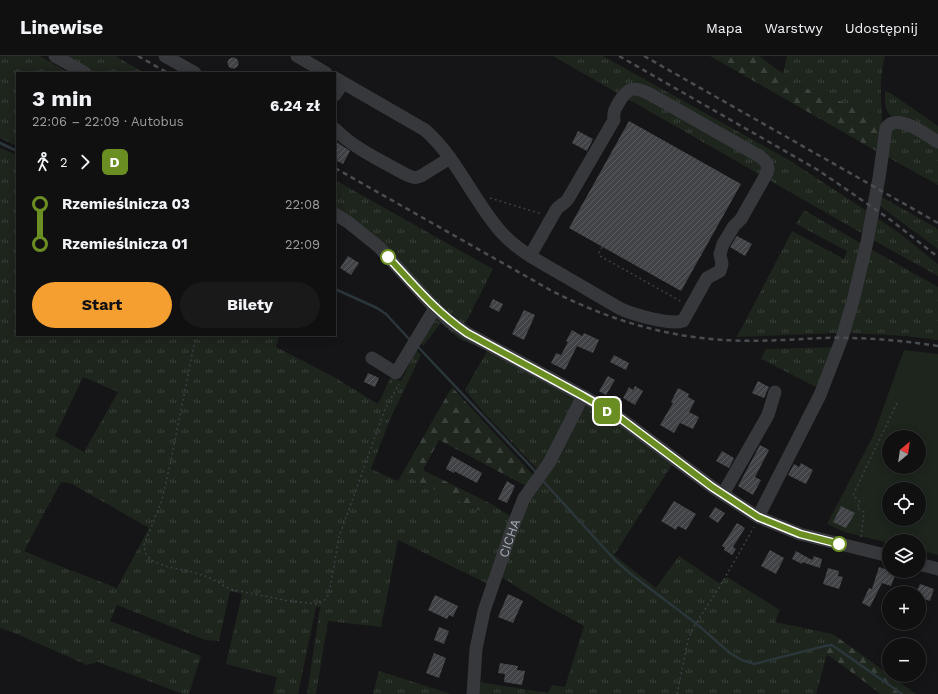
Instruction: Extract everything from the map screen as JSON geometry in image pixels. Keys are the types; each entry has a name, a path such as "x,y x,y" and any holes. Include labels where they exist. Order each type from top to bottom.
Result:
{"street":[{"path":"55,56 83,72"},
{"path":"165,56 193,72"},
{"path":"302,64 323,72"},
{"path":"336,91 339,80 425,130 437,141 450,158 500,231 508,240 530,256 628,312 659,320 683,321 707,278 720,270 722,264 720,254 723,244 734,226 741,219 767,173 767,164 759,156 648,93 642,90 631,89 624,93 614,110 614,120 568,200 558,207 530,256"},
{"path":"759,517 820,395 842,338 853,301 867,242 879,178 886,128 892,122 901,122 938,142"},
{"path":"336,130 356,146 412,177 417,178 421,176 450,158"},
{"path":"336,215 348,222 379,247 435,308 450,321 467,333 616,415 723,494 759,517 800,534 882,554"},
{"path":"372,358 396,373 435,308"},
{"path":"723,494 768,415 775,392"},
{"name":"CICHA","path":"473,694 476,648 484,611 513,526 524,498 549,463 583,396"},
{"path":"926,566 938,569"}],"path":[{"path":"473,193 552,216"},
{"path":"602,247 599,253 600,256 692,307"},
{"path":"196,336 162,500 144,545 145,552 153,561 168,567 189,571 208,577 230,589 289,601 318,604 326,599 329,594 339,537 385,409 400,382 399,369"},
{"path":"860,549 864,512 857,508 860,502 853,495 898,401"},
{"path":"677,694 688,640 693,628 719,588 759,517"}],"green space":[{"path":"0,56 40,56 67,72 16,72 16,146 0,138"},
{"path":"66,56 115,56 143,72 94,72"},
{"path":"553,56 603,56 789,160 870,213 865,235"},
{"path":"710,56 759,56 800,86 882,117 878,152"},
{"path":"787,56 885,56 881,79 882,117 800,86 783,74"},
{"path":"885,91 892,94 938,126 938,138 890,115 886,107"},
{"path":"894,124 938,145 938,185 884,155"},
{"path":"0,148 16,155 16,336 279,336 276,347 334,377 378,404 391,377 401,381 416,350 421,355 390,419 371,469 398,481 402,474 485,513 491,510 493,505 512,517 490,585 398,540 381,627 328,621 316,694 307,694 320,607 316,607 298,694 273,694 277,677 226,664 242,594 230,591 219,641 205,640 117,605 110,621 201,656 189,694 183,694 98,662 87,665 0,628","holes":["83,377 118,392 84,452 55,436","61,482 72,484 149,528 117,588 24,551"]},
{"path":"336,181 493,269 465,324 451,317 336,210"},
{"path":"880,196 938,229 938,249 877,204"},
{"path":"804,210 862,244 838,333 737,337 792,231 844,259 847,251 796,224"},
{"path":"876,217 938,264 938,276 871,239"},
{"path":"869,248 938,287 938,340 906,336 849,333"},
{"path":"435,319 441,323 423,346 420,342"},
{"path":"442,320 577,399 540,472 485,414 465,390 487,351 458,338 441,323"},
{"path":"836,347 818,388 761,359 766,349"},
{"path":"904,350 938,354 938,555 926,552 926,534 882,534 882,541 844,532 827,524 873,436"},
{"path":"452,387 535,477 529,484 524,485 439,440 423,470 493,505 491,510 485,513 402,474"},
{"path":"584,403 613,420 673,463 614,555 656,588 679,556 719,583 727,577 780,610 775,622 833,634 824,652 827,654 816,694 477,694 479,682 548,693 552,685 565,687 584,626 546,605 498,575 518,520"},
{"path":"833,634 882,669 882,682 899,682 916,694 881,694 824,652"},
{"path":"379,671 451,694 373,694"}],"building":[{"path":"231,58 235,58 237,59 237,67 231,68 228,65 228,61"},
{"path":"629,121 741,184 681,291 569,228"},
{"path":"578,131 593,139 587,151 572,143"},
{"path":"336,142 350,151 343,164 336,160"},
{"path":"737,236 752,244 745,256 730,247"},
{"path":"348,256 359,263 351,275 340,268"},
{"path":"493,299 503,304 499,312 489,307"},
{"path":"524,310 535,315 524,340 512,334"},
{"path":"572,330 582,336 584,333 599,340 593,353 577,346 565,370 551,363 556,353 561,355"},
{"path":"614,355 629,363 626,370 610,362"},
{"path":"368,373 379,378 375,387 364,382"},
{"path":"608,376 615,380 606,395 599,391"},
{"path":"758,381 769,387 764,398 752,393"},
{"path":"635,386 643,391 635,405 623,398 629,387 633,390"},
{"path":"678,388 689,394 688,397 695,401 689,412 699,417 693,429 680,423 674,433 660,425 673,403 671,402"},
{"path":"760,445 769,450 755,477 761,480 753,495 738,486"},
{"path":"722,451 734,458 729,468 716,461"},
{"path":"452,456 482,473 477,483 454,471 454,473 446,469"},
{"path":"801,463 813,470 806,484 788,475 794,464 799,467"},
{"path":"507,481 515,486 507,503 498,499"},
{"path":"674,501 696,514 686,530 678,526 676,530 661,521"},
{"path":"841,506 855,513 846,528 833,522"},
{"path":"715,507 725,513 718,523 709,517"},
{"path":"737,523 745,528 733,547 736,549 732,555 724,550 725,548 722,546"},
{"path":"770,550 784,558 776,574 761,566"},
{"path":"796,551 812,560 814,556 822,559 820,568 802,562 802,564 792,559"},
{"path":"879,567 882,568 882,578 894,578 891,586 882,583 870,607 862,603 869,588 872,589"},
{"path":"828,568 839,571 838,576 843,577 839,589 823,584"},
{"path":"926,586 934,589 930,601 926,600"},
{"path":"508,594 523,601 513,623 498,617"},
{"path":"435,595 458,606 453,617 449,615 447,619 428,610"},
{"path":"439,627 449,631 444,644 434,640"},
{"path":"434,653 446,658 439,678 426,673"},
{"path":"500,663 518,666 517,670 525,671 522,685 504,682 505,674 498,673"}],"waterway":[{"path":"0,143 16,151"},
{"path":"336,289 377,308 386,314 411,341"},
{"path":"419,348 537,473"},
{"path":"543,481 615,560 632,575 698,625 730,653 742,660 754,664 832,645 902,694"}],"railway":[{"path":"138,56 166,72"},
{"path":"619,56 818,170 888,218 938,257"},
{"path":"644,56 938,223"},
{"path":"336,169 552,291 588,308 644,327 663,332 717,340 762,341 852,338 909,342 938,346"}],"bus line":[{"name":"D","path":"388,257 435,308 467,333 616,415 712,487 758,517 800,534 839,544"}]}
